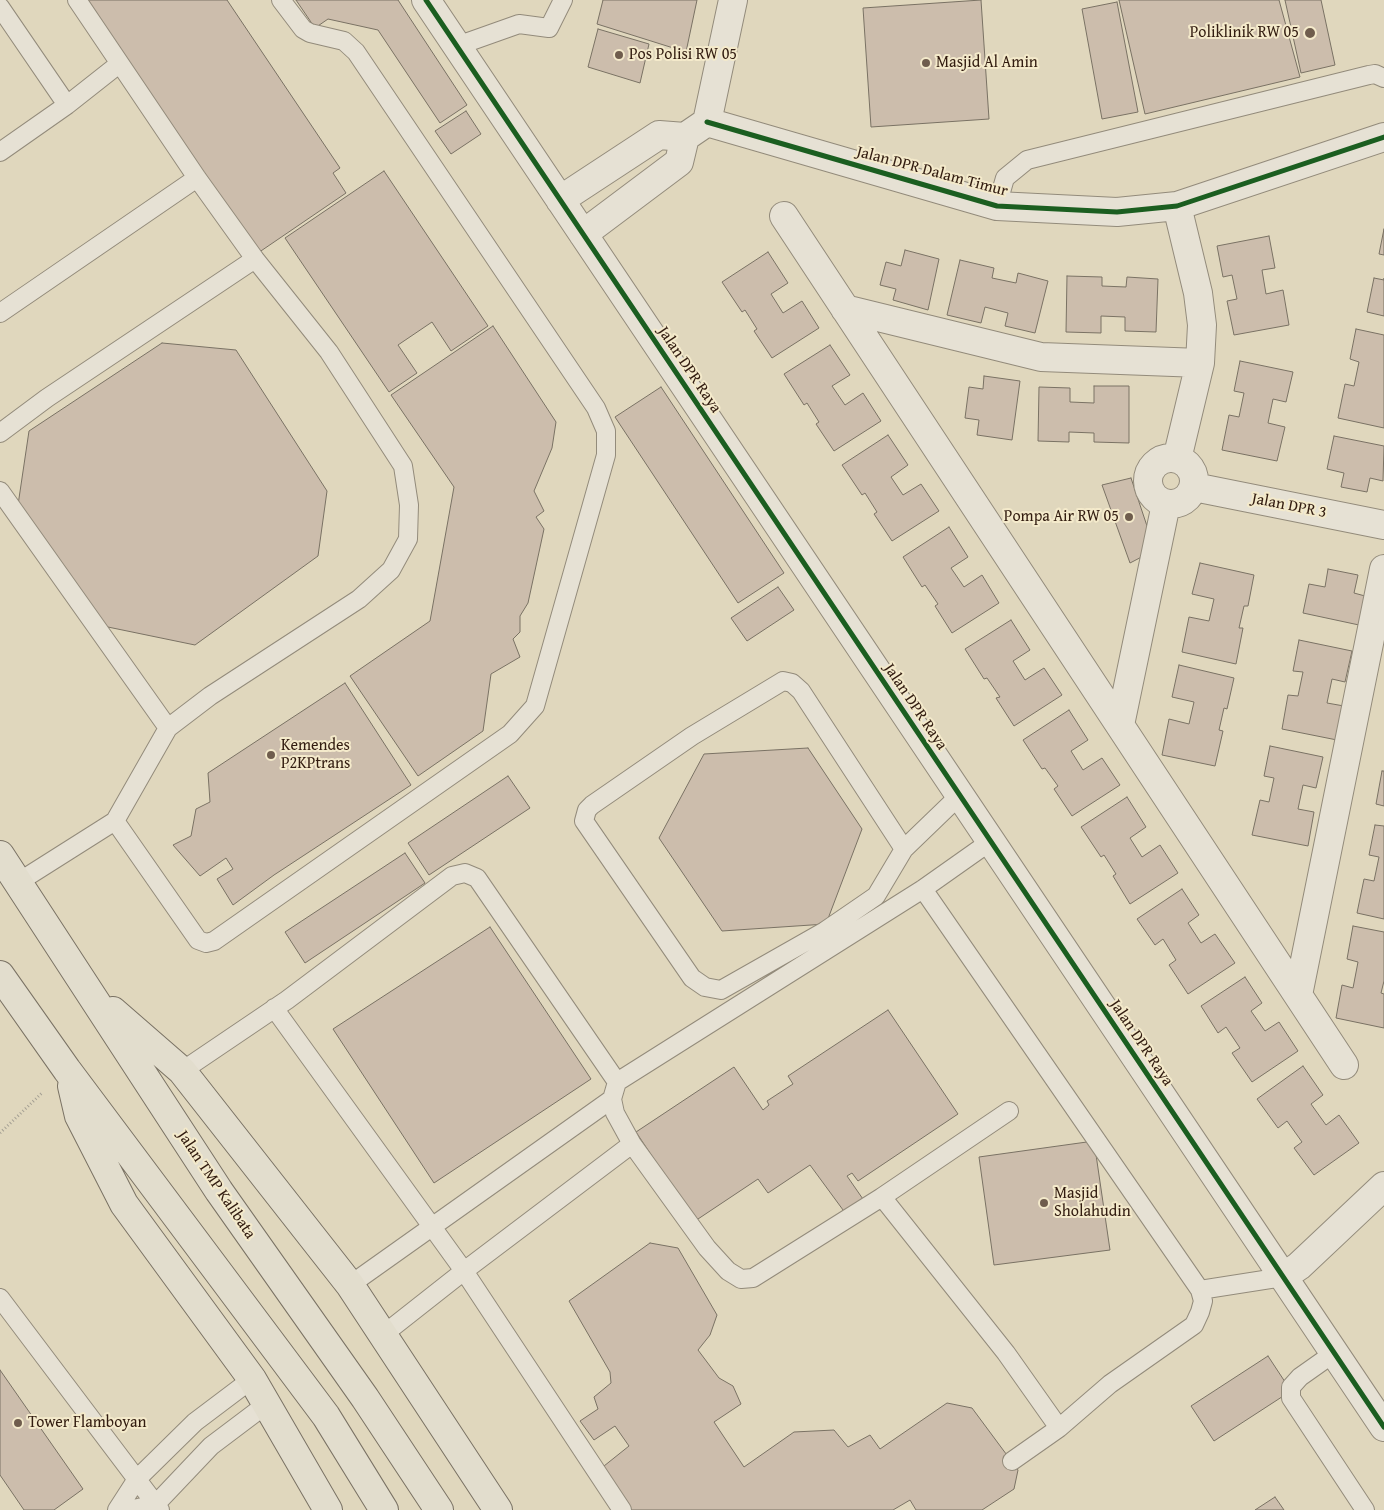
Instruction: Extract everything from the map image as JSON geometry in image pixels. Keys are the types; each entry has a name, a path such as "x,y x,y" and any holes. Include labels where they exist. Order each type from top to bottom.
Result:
{"main road":[{"name":"Jalan TMP Kalibata","path":"0,855 219,1192 365,1398 439,1510"},
{"path":"0,975 68,1070 326,1416 384,1510"},
{"path":"89,990 182,1071 350,1285 498,1510"},
{"path":"68,1070 79,1116 124,1204 252,1378 328,1510"}],"street":[{"name":"Jalan DPR Raya","path":"426,0 1384,1427"},
{"path":"583,234 679,162 696,130 732,9"},
{"name":"Jalan DPR Dalam Timur","path":"560,200 659,134 696,130 997,206 1117,212 1177,206 1384,138"},
{"path":"1177,206 1198,293 1202,325 1200,363 1177,458"},
{"path":"784,216 1344,1065"},
{"path":"845,308 1041,357 1200,363"},
{"path":"1177,458 1185,462 1191,469 1194,487 1184,501 1175,505 1166,504 1151,494 1148,476 1159,461 1177,458"},
{"name":"Jalan DPR 3","path":"1194,487 1384,525"},
{"path":"1120,725 1166,504"},
{"path":"1298,995 1384,569"},
{"path":"1283,1277 1299,1266 1384,1186"}],"lane":[{"path":"17,883 115,821 168,728 210,696 359,599 391,570 408,539 409,505 403,466 328,352 255,259 197,178 77,0"},
{"path":"115,821 198,940 206,943 214,940 510,734 535,706 606,455 606,430 596,408 356,52 344,41 303,30 281,0"},
{"path":"457,46 520,24 549,28 562,0"},
{"path":"0,7 67,105"},
{"path":"0,152 67,105 119,64"},
{"path":"997,206 1005,178 1027,160 1369,75 1375,74 1384,78"},
{"path":"0,313 197,178"},
{"path":"0,433 55,393 255,259"},
{"path":"0,491 168,728"},
{"path":"904,849 801,691 792,683 783,681 692,736 592,805 587,810 584,821 692,978 705,987 721,990 825,931 876,896 904,849 960,795"},
{"path":"990,841 922,889 616,1082 612,1099 619,1124 632,1144 707,1248 728,1270 741,1279 753,1278 882,1196 1009,1111"},
{"path":"182,1071 274,1008 452,876 465,873 477,878 616,1082"},
{"path":"922,889 1200,1290 1203,1301 1194,1325 1110,1384 1059,1428 1012,1461"},
{"path":"274,1008 464,1271 622,1510"},
{"path":"350,1285 612,1099"},
{"path":"384,1334 632,1144"},
{"path":"882,1196 1006,1354 1059,1428"},
{"path":"1200,1290 1283,1277"},
{"path":"0,1298 158,1507"},
{"path":"1334,1353 1300,1377 1291,1387 1291,1398 1365,1510"},
{"path":"117,1510 137,1478 195,1422 252,1378"},
{"path":"129,1510 158,1507 211,1446 268,1403"}],"path":[{"path":"0,1133 68,1070"}],"building":[{"path":"88,0 227,0 340,168 333,173 346,193 255,255"},
{"path":"296,0 398,0 467,105 440,123 378,30 328,19 315,28"},
{"path":"603,0 697,0 686,52 597,24"},
{"name":"Masjid Al Amin","path":"981,0 989,119 871,127 863,8"},
{"path":"1119,0 1279,0 1300,77 1145,114"},
{"name":"Poliklinik RW 05","path":"1285,0 1321,0 1335,65 1301,73"},
{"path":"1117,2 1138,112 1102,119 1082,9"},
{"name":"Pos Polisi RW 05","path":"598,29 649,44 640,83 588,67"},
{"path":"466,111 481,134 451,154 435,131"},
{"path":"384,171 488,326 451,351 432,322 398,345 417,373 389,392 285,238"},
{"path":"1384,229 1384,255 1379,254"},
{"path":"1269,236 1275,268 1262,270 1266,294 1283,290 1289,325 1234,335 1227,301 1237,299 1232,275 1223,277 1217,246"},
{"path":"905,250 939,259 928,310 893,300 896,289 880,285 886,262 901,266"},
{"path":"768,252 788,283 771,294 783,313 802,301 819,328 772,358 754,331 757,329 745,310 742,312 722,282"},
{"path":"960,260 994,268 992,278 1016,283 1018,273 1048,281 1035,333 1005,326 1008,313 985,307 981,323 947,315"},
{"path":"1067,276 1102,277 1102,286 1126,287 1127,277 1158,279 1156,332 1125,331 1125,317 1101,316 1101,333 1066,332"},
{"path":"1374,278 1384,280 1384,316 1367,312"},
{"path":"493,326 556,422 552,448 534,491 544,511 536,517 544,529 528,603 520,616 520,632 513,639 520,657 491,674 483,731 418,776 350,676 430,621 454,487 391,395"},
{"path":"1356,329 1384,335 1384,428 1338,418 1345,384 1354,386 1359,362 1350,359"},
{"path":"162,343 236,350 327,491 318,556 195,645 103,626 18,505 29,431"},
{"path":"830,345 850,375 832,386 845,405 863,393 881,421 834,451 816,424 819,422 807,403 804,405 784,374"},
{"path":"1240,361 1293,372 1286,402 1273,399 1268,423 1285,427 1277,461 1222,450 1229,415 1239,417 1244,393 1234,391"},
{"path":"984,376 1020,381 1012,440 977,435 979,420 965,418 969,387 983,389"},
{"path":"1094,386 1129,386 1129,443 1094,442 1094,433 1069,432 1069,442 1038,441 1039,387 1070,388 1070,402 1094,403"},
{"path":"661,387 784,573 738,603 615,417"},
{"path":"888,435 908,465 891,477 903,495 921,484 939,511 892,541 874,514 877,512 865,493 862,495 842,465"},
{"path":"1334,436 1384,446 1383,481 1370,478 1367,492 1341,487 1344,473 1327,469"},
{"name":"Pompa Air RW 05","path":"1131,478 1155,550 1130,563 1102,485"},
{"path":"949,527 968,557 951,568 964,587 982,575 999,603 952,633 935,606 938,604 925,585 922,587 903,557"},
{"path":"1200,563 1254,575 1248,606 1244,606 1239,628 1243,628 1236,664 1182,652 1189,617 1209,621 1214,599 1192,594"},
{"path":"1328,569 1358,575 1354,593 1365,596 1359,625 1303,613 1309,584 1325,587"},
{"path":"778,587 794,610 747,641 731,618"},
{"path":"1011,620 1030,650 1013,661 1025,680 1044,668 1062,695 1014,726 996,698 1000,697 987,678 984,679 965,649"},
{"path":"1299,640 1352,651 1345,682 1332,679 1327,703 1344,706 1337,740 1282,729 1288,695 1298,696 1303,672 1293,671"},
{"path":"1179,665 1234,678 1227,709 1224,708 1219,730 1223,731 1215,766 1162,755 1169,719 1189,724 1194,702 1172,697"},
{"path":"345,683 411,785 274,875 233,905 217,879 233,869 226,858 200,876 173,845 191,836 196,809 210,802 208,773"},
{"path":"1069,710 1088,740 1071,751 1083,770 1102,758 1120,785 1072,816 1054,789 1058,786 1045,768 1042,769 1023,740"},
{"path":"1270,746 1323,757 1316,788 1303,785 1298,809 1314,812 1308,846 1252,835 1260,800 1269,802 1274,778 1264,776"},
{"path":"808,748 862,829 826,924 722,931 659,838 704,754"},
{"path":"1382,771 1384,771 1384,806 1376,804"},
{"path":"508,776 530,808 429,875 408,843"},
{"path":"1127,797 1146,827 1130,838 1142,857 1160,845 1178,873 1130,904 1113,876 1116,874 1104,855 1101,857 1081,827"},
{"path":"1375,825 1384,826 1384,919 1357,913 1364,879 1374,881 1379,857 1369,855"},
{"path":"405,853 425,883 305,963 285,932"},
{"path":"1182,889 1199,915 1188,923 1201,943 1215,934 1235,963 1188,994 1169,965 1176,960 1163,939 1155,945 1137,919"},
{"path":"1353,926 1384,932 1384,981 1381,993 1384,994 1384,1028 1336,1018 1342,985 1353,988 1358,962 1347,959"},
{"path":"490,927 591,1079 434,1183 333,1029"},
{"path":"1245,977 1262,1003 1251,1011 1265,1031 1279,1022 1298,1051 1252,1082 1232,1053 1240,1048 1226,1027 1218,1033 1201,1006"},
{"path":"888,1010 958,1114 858,1181 852,1173 847,1176 865,1202 846,1214 810,1165 768,1193 758,1179 695,1221 636,1132 734,1067 763,1110 769,1105 767,1101 793,1084 788,1076"},
{"path":"1303,1066 1323,1095 1311,1104 1326,1125 1339,1115 1359,1143 1314,1175 1294,1148 1302,1142 1287,1121 1278,1128 1257,1099"},
{"name":"Masjid Sholahudin","path":"1094,1141 1110,1250 994,1265 979,1157"},
{"path":"650,1243 678,1248 717,1315 710,1335 698,1350 719,1378 733,1386 741,1404 714,1422 744,1467 794,1432 834,1430 848,1447 870,1435 880,1449 947,1403 972,1408 1018,1470 1014,1489 982,1510 916,1510 910,1500 893,1510 628,1510 609,1483 604,1466 629,1446 615,1426 594,1440 580,1421 598,1409 594,1397 611,1383 610,1372 569,1301"},
{"path":"1268,1356 1291,1391 1214,1441 1191,1406"},
{"name":"Tower Flamboyan","path":"0,1370 83,1489 54,1510 24,1510 0,1475"},
{"path":"1275,1497 1284,1510 1255,1510"}],"cycle path":[{"path":"426,0 1384,1427"},
{"path":"707,122 997,206 1117,212 1177,206 1384,137"}],"place":[{"name":"Poliklinik RW 05","path":"1310,33"},
{"name":"Pos Polisi RW 05","path":"619,55"},
{"name":"Masjid Al Amin","path":"926,63"},
{"name":"Pompa Air RW 05","path":"1129,517"},
{"name":"Kemendes P2KPtrans","path":"271,755"},
{"name":"Masjid Sholahudin","path":"1044,1203"},
{"name":"Tower Flamboyan","path":"18,1423"}]}
